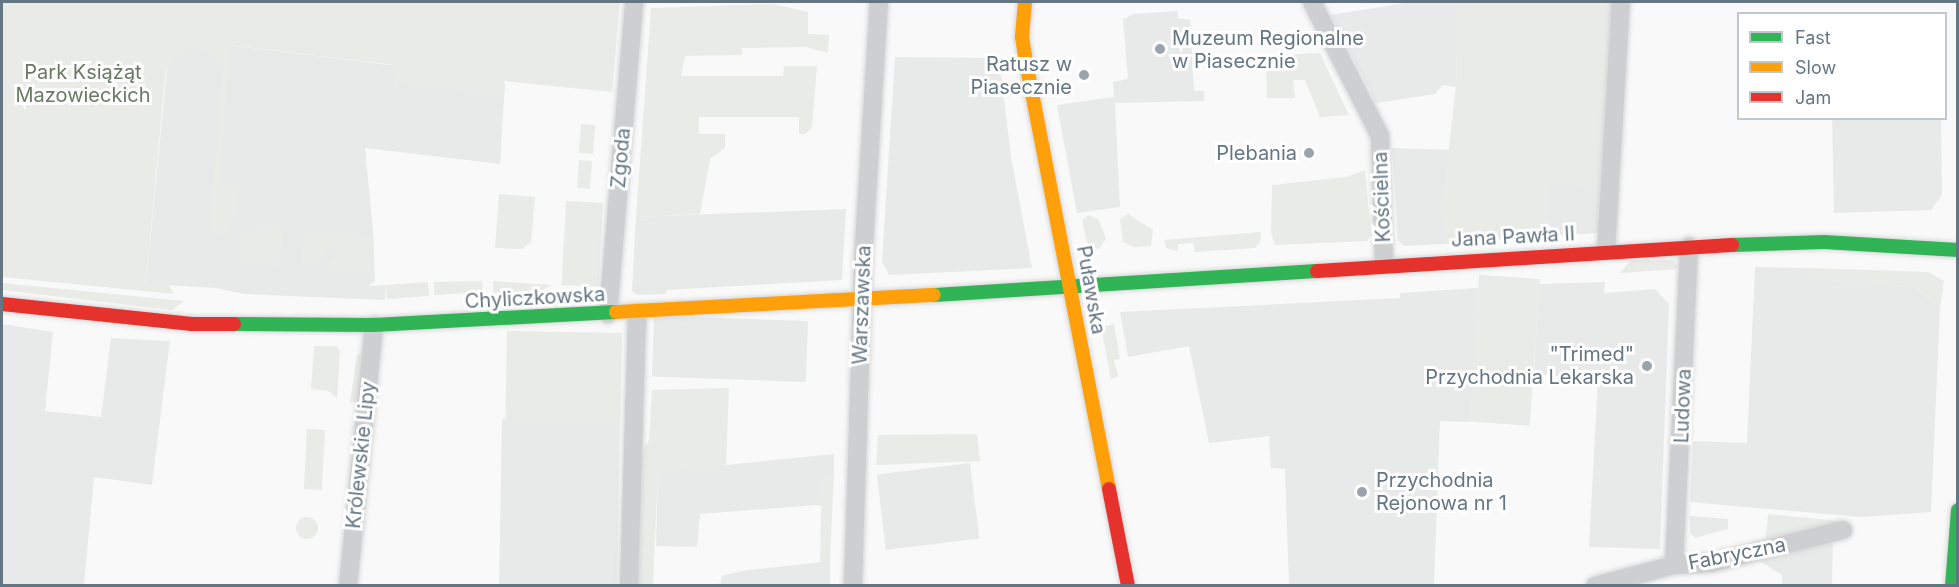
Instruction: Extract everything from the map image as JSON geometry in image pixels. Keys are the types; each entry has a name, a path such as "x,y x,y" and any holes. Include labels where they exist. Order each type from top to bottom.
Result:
{"street":[{"name":"Zgoda","path":"608,314 634,2"},
{"name":"Warszawska","path":"853,585 861,301 879,2"},
{"name":"Puławska","path":"1026,2 1022,37 1128,585"},
{"name":"Kościelna","path":"1312,2 1380,136 1384,264"},
{"path":"1606,251 1621,2"},
{"name":"Jana Pawła II","path":"1071,288 1384,264 1689,246 1824,242 1958,250"},
{"name":"Ludowa","path":"1674,566 1689,246"},
{"name":"Chyliczkowska","path":"2,304 192,324 374,325 861,301 1071,288"},
{"path":"629,585 638,312"},
{"name":"Królewskie Lipy","path":"348,585 374,325"},
{"path":"1952,585 1958,510"},
{"name":"Fabryczna","path":"1595,585 1674,566 1711,563 1843,530"}],"shaded area":[{"path":"1458,2 1456,87 1443,85 1435,94 1376,103 1331,15 1405,3"},
{"path":"1178,11 1178,18 1190,20 1194,91 1204,91 1204,101 1115,103 1120,207 1077,213 1057,105 1114,97 1113,82 1128,79 1123,19 1134,14"},
{"path":"170,38 502,79 505,84 500,164 365,148 375,281 369,286 386,285 385,300 244,294 216,288 146,284"},
{"path":"895,57 993,58 999,61 1012,163 1032,268 889,275 882,262"},
{"path":"1832,120 1941,120 1942,195 1931,210 1834,213"},
{"path":"1392,148 1450,150 1442,206 1445,244 1404,246 1398,240"},
{"path":"1550,180 1603,190 1600,233 1542,236"},
{"path":"846,209 842,280 667,290 666,294 637,295 632,291 636,217"},
{"path":"1755,267 1809,268 1809,278 1916,288 1940,308 1931,512 1861,517 1690,502 1693,441 1747,443"},
{"path":"1605,282 1604,293 1655,289 1669,304 1660,549 1589,547 1598,379 1534,374 1539,284"},
{"path":"1478,288 1470,422 1440,421 1434,585 1289,585 1285,469 1271,468 1269,436 1209,443 1189,346 1128,357 1120,312 1400,298 1400,293"},
{"path":"654,316 808,321 806,382 652,377"},
{"path":"2,324 53,332 45,411 101,417 111,338 170,341 152,485 94,477 84,585 2,585"},
{"path":"502,419 620,421 617,586 499,586"},
{"path":"834,454 834,472 821,482 816,505 700,514 697,547 656,546 658,472"},
{"path":"970,463 979,538 886,550 877,474"},
{"path":"1690,516 1728,519 1728,529 1695,538 1690,533"},
{"path":"1833,537 1832,585 1782,585 1782,575 1755,558"},
{"path":"830,561 830,585 705,586 721,583 721,576 742,571"}],"green space":[{"name":"Park Książąt Mazowieckich","path":"2,2 620,2 612,92 504,81 504,96 399,82 394,90 393,65 229,45 221,183 239,184 238,213 224,235 209,234 223,64 203,49 188,48 178,54 166,68 146,283 168,284 174,294 2,277"},
{"path":"1458,2 1613,2 1603,190 1550,181 1542,236 1445,244 1442,207 1456,87"},
{"path":"773,4 808,12 808,34 829,35 828,53 806,47 742,48 742,55 685,56 681,76 783,76 784,66 817,66 812,127 805,134 799,134 799,117 699,117 699,134 725,134 725,148 710,159 700,214 636,217 651,8"},
{"path":"1320,53 1349,115 1320,117 1305,80 1293,80 1295,98 1267,98 1266,56"},
{"path":"581,124 595,125 593,154 579,153"},
{"path":"579,160 592,161 590,189 577,188"},
{"path":"1365,170 1371,235 1367,241 1275,245 1271,233 1272,185 1346,177"},
{"path":"499,194 535,197 531,242 522,249 495,248"},
{"path":"566,201 603,203 599,287 562,285"},
{"path":"1128,214 1153,230 1151,246 1134,247 1123,242 1120,219"},
{"path":"1089,215 1099,220 1106,239 1099,249 1088,247 1082,220"},
{"path":"256,226 283,228 281,267 240,262 241,236 258,237"},
{"path":"1261,232 1260,243 1255,248 1195,252 1193,243 1178,244 1178,251 1166,248 1164,240"},
{"path":"303,234 372,238 369,265 361,271 324,269 340,248 332,243 319,265 301,264"},
{"path":"1631,260 1674,260 1678,269 1620,273"},
{"path":"1809,268 1928,272 1944,281 1940,308 1916,288 1809,278"},
{"path":"1479,275 1540,279 1530,426 1469,421"},
{"path":"482,281 483,292 434,295 434,282"},
{"path":"493,281 551,285 544,289 541,300 493,301"},
{"path":"428,282 429,296 387,299 386,285"},
{"path":"2,283 184,301 172,310 2,290"},
{"path":"1114,324 1120,359 1114,360 1118,376 1111,379 1101,327"},
{"path":"507,331 622,333 620,422 505,420"},
{"path":"314,346 336,346 340,351 337,399 329,391 311,389"},
{"path":"357,354 362,354 358,401 350,403"},
{"path":"729,388 726,466 658,472 653,585 636,586 641,452 649,441 652,390"},
{"path":"307,429 325,430 322,490 304,489"},
{"path":"977,434 980,461 876,465 878,435"},
{"path":"834,472 830,561 820,563 821,506 816,505 816,496 821,482"},
{"path":"1768,514 1840,521 1840,525 1766,539"},
{"path":"307,517 315,520 318,528 315,536 307,539 299,536 296,528 299,520"}],"traffic: fast":[{"path":"1732,245 1824,242 1958,250"},
{"path":"934,295 1317,271"},
{"path":"234,324 374,325 616,312"},
{"path":"1952,586 1958,510"}],"traffic: slow":[{"path":"1025,2 1022,37 1026,62 1109,489"},
{"path":"616,312 934,295"}],"traffic: jam":[{"path":"1317,271 1732,245"},
{"path":"2,304 192,324 234,324"},
{"path":"1109,489 1128,586"}],"place":[{"name":"Muzeum Regionalne w Piasecznie","path":"1160,49"},
{"name":"Ratusz w Piasecznie","path":"1084,75"},
{"name":"Plebania","path":"1309,153"},
{"name":"\"Trimed\" Przychodnia Lekarska","path":"1647,366"},
{"name":"Przychodnia Rejonowa nr 1","path":"1362,492"}]}
